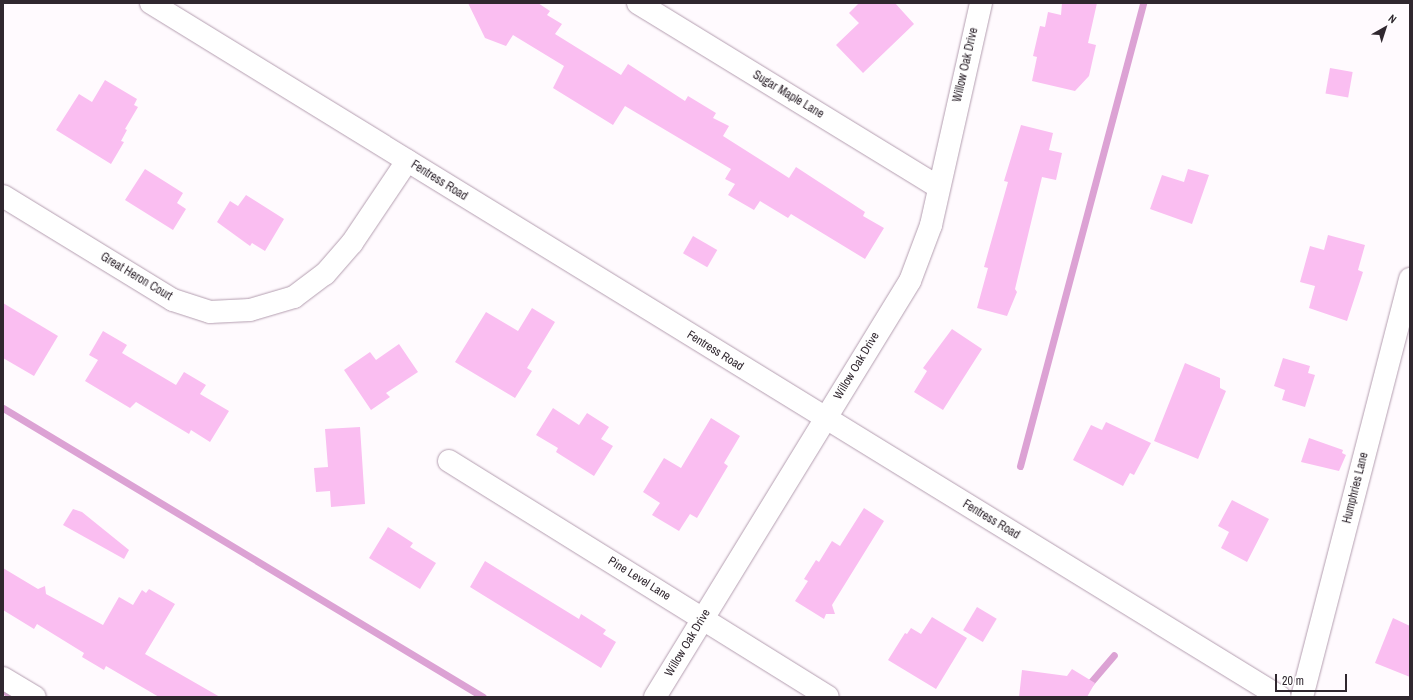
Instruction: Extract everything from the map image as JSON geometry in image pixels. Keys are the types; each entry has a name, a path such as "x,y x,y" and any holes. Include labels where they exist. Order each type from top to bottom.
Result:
{"street":[{"name":"Fentress Road","path":"151,3 1280,697"},
{"name":"Sugar Maple Lane","path":"638,3 938,187"},
{"name":"Willow Oak Drive","path":"655,697 702,618 910,281 931,225 938,187 981,3"},
{"name":"Great Heron Court","path":"3,196 173,300 210,312 250,310 294,297 325,274 352,243 407,161"},
{"name":"Humphries Lane","path":"1302,697 1410,279"},
{"name":"Pine Level Lane","path":"449,461 828,697"},
{"path":"3,678 35,697"}],"building":[{"path":"468,3 538,3 550,11 547,15 562,24 555,34 621,75 628,64 685,101 688,96 716,113 713,118 729,126 723,136 789,178 796,167 865,212 863,216 884,228 865,259 791,214 788,218 760,201 754,210 728,195 735,184 725,179 731,169 625,106 613,125 553,88 564,66 513,35 506,46 485,38"},
{"path":"859,3 895,3 914,24 863,73 836,45 859,23 849,13"},
{"path":"1062,3 1097,3 1088,43 1096,45 1089,76 1075,91 1032,81 1037,57 1033,56 1040,26 1045,27 1048,12 1061,15"},
{"path":"1330,68 1353,72 1348,98 1325,94"},
{"path":"105,80 137,99 134,105 138,107 125,129 127,130 121,141 124,142 111,164 56,130 79,94 92,102"},
{"path":"1021,125 1053,133 1049,150 1062,153 1056,180 1042,177 1015,289 1017,292 1007,316 977,308 988,268 984,267 1008,182 1004,181"},
{"path":"145,169 183,193 177,203 186,209 173,230 125,200"},
{"path":"1188,169 1209,175 1192,224 1150,209 1162,175 1184,182"},
{"path":"246,195 284,219 265,251 252,243 250,246 217,222 230,201 238,206"},
{"path":"1328,235 1365,245 1358,270 1363,272 1347,321 1309,308 1315,286 1300,282 1310,246 1324,250"},
{"path":"693,236 717,250 707,267 683,253"},
{"path":"3,303 58,336 34,376 3,358"},
{"path":"532,308 555,322 527,368 532,371 515,398 455,362 486,312 518,331"},
{"path":"952,329 982,349 943,410 914,392 927,371 923,368"},
{"path":"103,331 127,345 122,353 176,385 184,372 206,385 200,394 229,411 210,442 191,430 189,434 136,402 130,408 85,381 98,360 89,355"},
{"path":"399,344 418,372 386,393 390,397 371,410 344,370 370,352 376,360"},
{"path":"1283,358 1310,366 1308,373 1315,375 1305,407 1282,400 1285,390 1274,386"},
{"path":"1185,363 1220,378 1220,388 1226,391 1198,459 1154,441"},
{"path":"553,408 579,425 587,413 609,427 601,439 613,446 594,476 556,452 558,448 536,435"},
{"path":"711,418 740,436 724,463 728,466 697,518 690,514 679,531 652,515 660,503 643,492 664,458 681,468"},
{"path":"1106,422 1151,443 1134,475 1130,473 1123,486 1073,460 1091,425 1102,430"},
{"path":"360,427 365,504 331,507 330,491 316,492 314,468 328,467 325,429"},
{"path":"1309,438 1343,450 1342,453 1346,455 1339,471 1301,462"},
{"path":"1232,500 1269,519 1247,562 1221,548 1229,532 1218,526"},
{"path":"864,508 884,521 832,605 835,614 826,614 824,619 795,601 808,581 804,579 816,560 819,562 832,541 840,546"},
{"path":"73,509 82,512 129,550 124,559 63,525"},
{"path":"388,527 413,543 410,547 436,563 420,589 369,558"},
{"path":"485,561 579,619 581,614 606,630 603,634 616,642 601,668 470,587"},
{"path":"3,568 38,589 45,586 46,594 103,625 119,597 133,605 142,590 146,593 149,589 175,604 145,654 220,697 159,697 106,666 104,670 82,657 84,653 37,624 34,629 3,610"},
{"path":"977,607 997,619 983,642 963,630"},
{"path":"932,617 967,638 936,689 888,660 905,633 907,634 911,628 921,634"},
{"path":"1393,618 1410,626 1410,677 1375,663"},
{"path":"1072,669 1095,683 1087,697 1019,697 1022,670 1067,676"}],"waterway":[{"path":"1020,466 1143,3"},
{"path":"3,408 483,697"},
{"path":"1078,697 1114,655"},
{"path":"3,690 13,697"}]}
